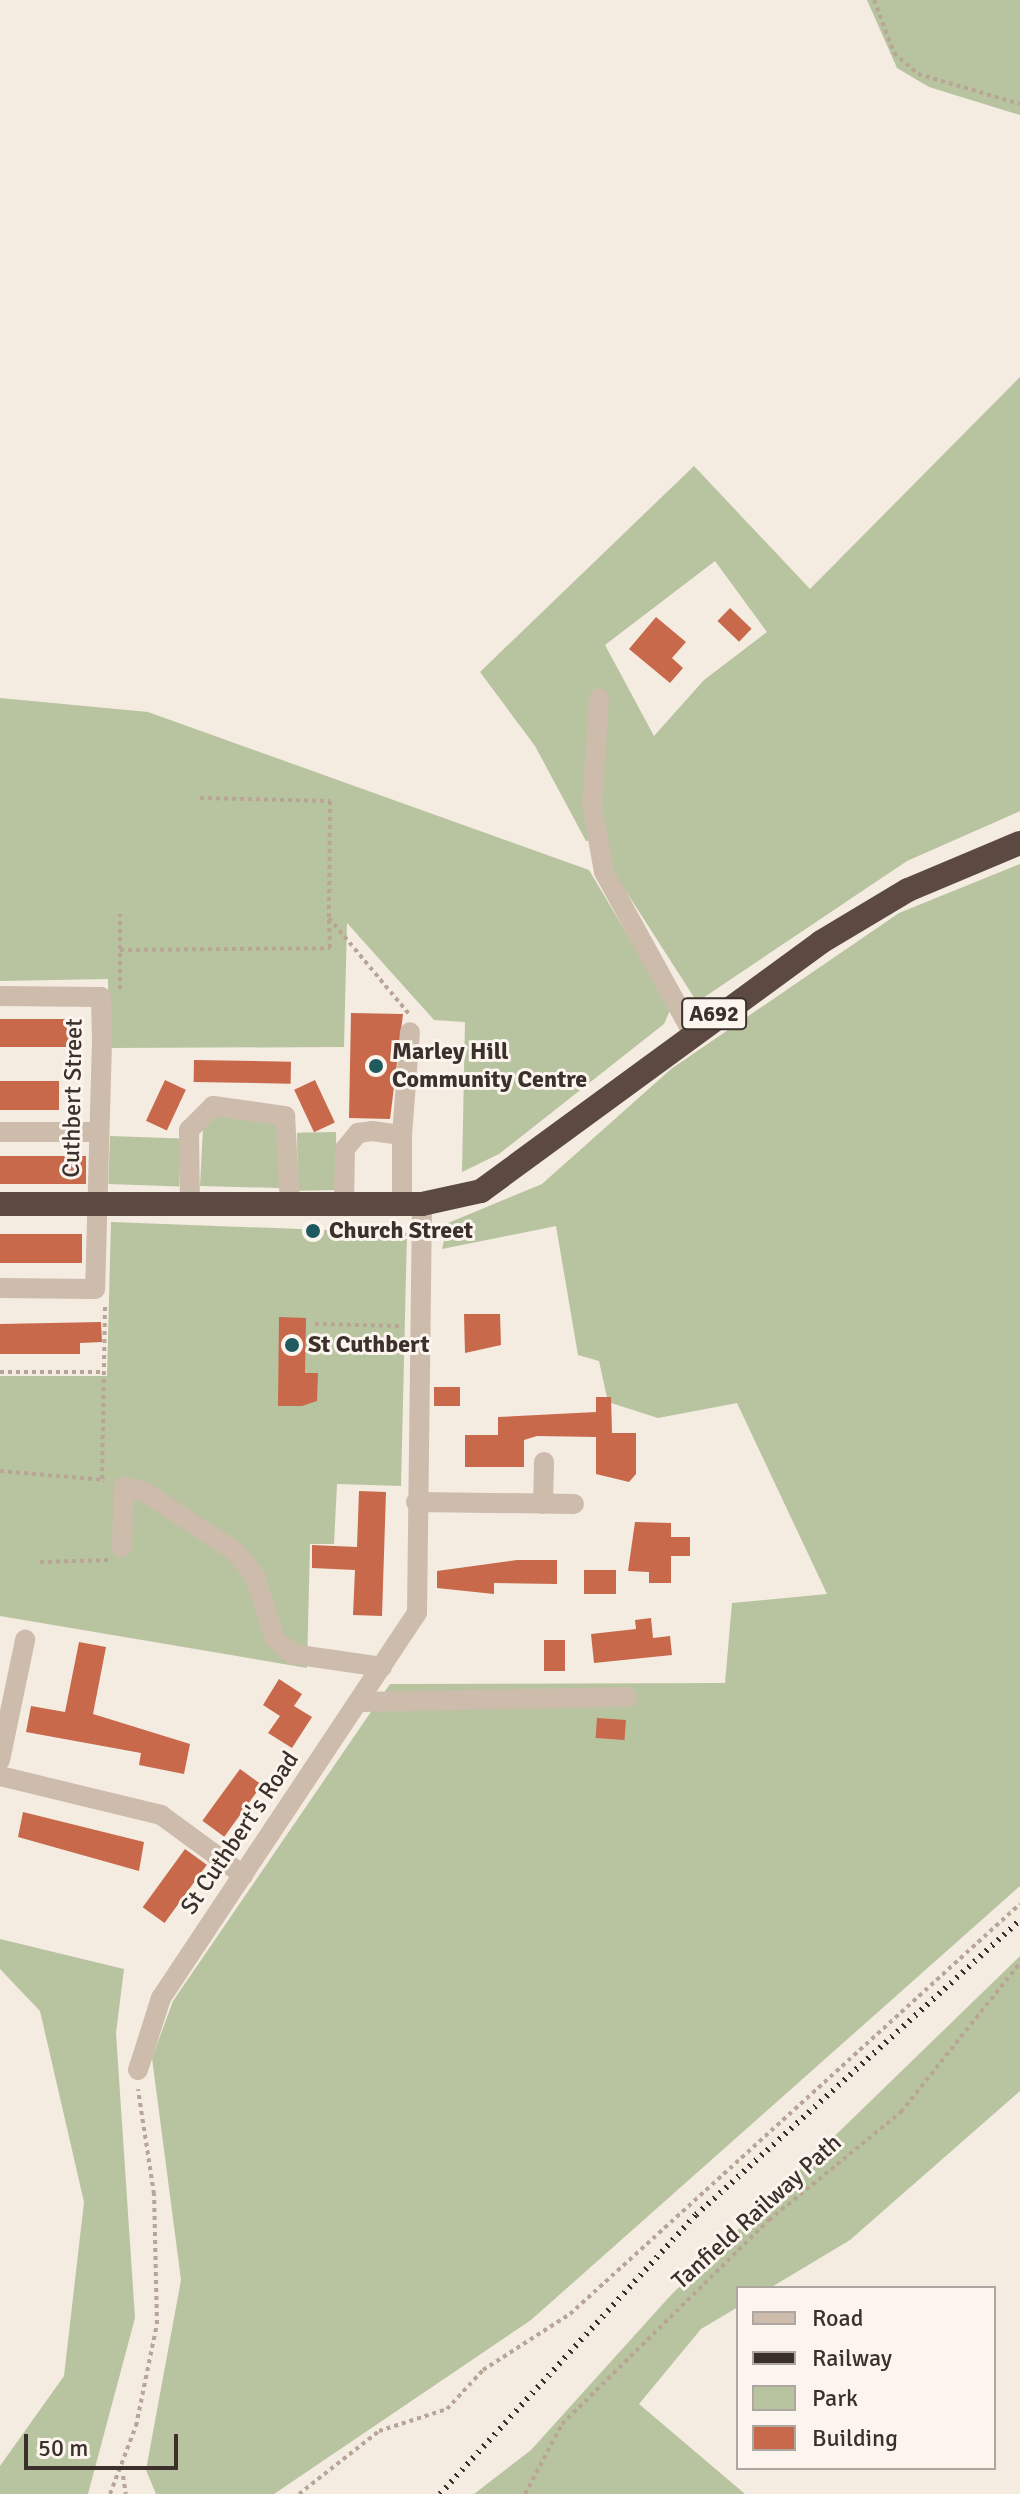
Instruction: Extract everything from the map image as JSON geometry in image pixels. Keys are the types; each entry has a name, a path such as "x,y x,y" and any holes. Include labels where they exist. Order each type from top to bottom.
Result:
{"highway":[{"name":"A692","path":"0,1204 412,1204 481,1191 691,1030 908,890 1020,843"}],"street":[{"path":"599,698 592,805 604,872 691,1030"},
{"name":"Cuthbert Street","path":"0,996 101,997 95,1289"},
{"name":"St Cuthbert's Road","path":"138,2070 161,1998 417,1613 420,1327 412,1204 402,1135 410,1032"},
{"path":"190,1205 189,1130 213,1106 285,1116 290,1204"},
{"path":"344,1204 349,1139 372,1131 402,1135"},
{"path":"0,1132 99,1132"},
{"path":"0,1288 95,1289"},
{"path":"543,1504 544,1462"},
{"path":"122,1547 124,1487 145,1492 236,1552 260,1589 275,1639 292,1654 382,1667"},
{"path":"416,1502 574,1504"},
{"path":"0,1760 25,1640"},
{"path":"360,1702 627,1697"},
{"path":"0,1776 161,1815 243,1875"}],"path":[{"path":"874,0 894,53 918,74 1020,104"},
{"path":"120,950 330,948 330,801 200,798"},
{"path":"329,918 409,1007 410,1032"},
{"path":"95,1289 105,1299 102,1479"},
{"path":"315,1324 420,1327"},
{"path":"0,1372 104,1372"},
{"path":"0,1471 102,1479 124,1487"},
{"path":"40,1562 117,1560 122,1547"},
{"path":"299,2494 379,2431 447,2409 483,2370 570,2314 1020,1904"},
{"name":"Tanfield Railway Path","path":"525,2494 562,2424 769,2220 901,2112 1020,1963"},
{"path":"110,2494 123,2474 157,2324 154,2194 138,2070"},
{"path":"123,2474 126,2494"}],"green space":[{"path":"867,0 1020,0 1020,115 929,87 897,68"},
{"path":"1020,377 1020,811 907,861 697,1002 611,868 604,838 586,841 535,746 480,672 694,466 810,589","holes":["715,561 767,632 704,680 654,736 605,645"]},
{"path":"0,698 148,712 589,870 671,1008 664,1024 499,1154 462,1172 465,1022 434,1020 347,923 344,1047 109,1048 108,979 0,981"},
{"path":"1020,864 1020,1886 531,2320 274,2494 156,2494 146,2470 181,2280 152,2058 173,2001 390,1684 725,1683 732,1603 827,1594 737,1403 658,1418 608,1402 599,1361 578,1355 556,1226 442,1249 448,1223 542,1184 671,1069 899,913"},
{"path":"215,1113 270,1119 281,1129 279,1188 200,1186 203,1128"},
{"path":"336,1132 337,1190 298,1191 297,1133"},
{"path":"110,1136 181,1138 179,1186 108,1184"},
{"path":"111,1222 407,1233 401,1486 337,1484 334,1544 310,1544 307,1668 0,1616 0,1376 107,1376"},
{"path":"0,1939 124,1969 116,2033 135,2318 88,2494 0,2494 0,2466 64,2376 84,2202 40,2011 0,1969"},
{"path":"1020,1956 1020,2091 850,2240 773,2286 736,2286 736,2308 701,2329 639,2404 745,2494 474,2494 531,2450 671,2295"}],"building":[{"path":"730,608 752,629 739,642 717,621"},
{"path":"656,617 686,642 672,658 683,668 670,683 629,649"},
{"name":"Marley Hill Community Centre","path":"351,1013 403,1014 390,1119 349,1118"},
{"path":"0,1019 74,1019 74,1047 0,1047"},
{"path":"194,1060 291,1062 291,1084 194,1082"},
{"path":"165,1080 186,1090 167,1131 146,1121"},
{"path":"315,1080 335,1123 314,1132 294,1090"},
{"path":"0,1081 59,1081 59,1110 0,1110"},
{"path":"0,1156 86,1156 86,1184 0,1184"},
{"path":"0,1234 82,1234 82,1263 0,1263"},
{"path":"464,1314 500,1314 501,1345 465,1353"},
{"name":"St Cuthbert","path":"279,1317 306,1318 305,1373 318,1373 317,1401 302,1406 278,1406"},
{"path":"101,1322 102,1342 80,1343 80,1354 0,1354 0,1324"},
{"path":"434,1387 460,1387 460,1406 434,1406"},
{"path":"596,1397 611,1397 612,1433 636,1433 636,1474 629,1482 596,1474 596,1437 537,1436 524,1440 524,1467 465,1467 465,1435 498,1435 498,1417 596,1412"},
{"path":"359,1491 386,1492 382,1616 353,1615 355,1570 312,1568 312,1545 357,1547"},
{"path":"635,1522 671,1523 671,1537 690,1537 690,1556 671,1556 671,1583 649,1583 649,1572 628,1571"},
{"path":"517,1560 557,1560 557,1584 494,1583 494,1594 437,1588 437,1571"},
{"path":"584,1570 616,1570 616,1594 584,1594"},
{"path":"651,1618 653,1638 670,1636 672,1655 594,1663 591,1634 636,1629 635,1620"},
{"path":"544,1640 565,1640 565,1671 544,1671"},
{"path":"79,1642 106,1647 93,1714 190,1744 184,1774 139,1765 141,1753 26,1732 31,1706 65,1712"},
{"path":"279,1679 302,1694 294,1706 312,1717 292,1748 268,1733 280,1716 263,1705"},
{"path":"597,1718 626,1720 625,1740 596,1738"},
{"path":"240,1769 262,1785 224,1837 202,1821"},
{"path":"23,1812 144,1842 139,1871 18,1837"},
{"path":"185,1849 207,1865 165,1923 143,1907"}],"railway":[{"path":"440,2494 696,2215 1020,1920"}],"place":[{"name":"Marley Hill Community Centre","path":"376,1066"},
{"name":"Church Street","path":"313,1231"},
{"name":"St Cuthbert","path":"292,1345"}]}
